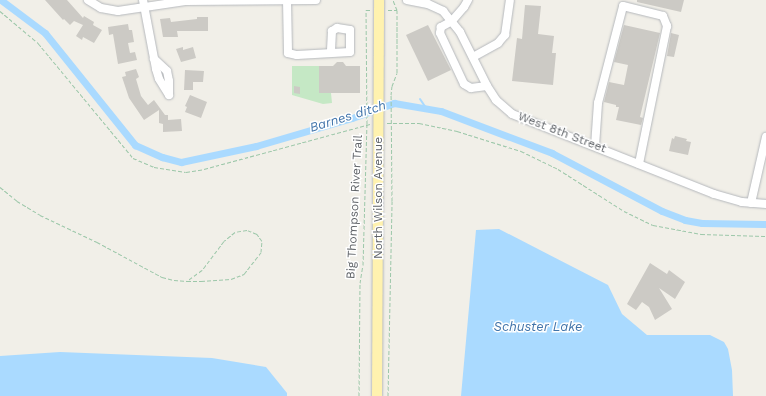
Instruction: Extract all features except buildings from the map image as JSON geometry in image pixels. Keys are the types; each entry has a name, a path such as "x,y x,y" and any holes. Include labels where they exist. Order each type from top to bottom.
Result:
{"main road":[{"name":"North Wilson Avenue","path":"377,396 379,0"}],"street":[{"path":"88,0 101,8 112,11 144,4 185,1 316,0"},
{"path":"287,0 288,53 297,55 330,52"},
{"name":"West 8th Street","path":"407,0 418,1 437,7 452,21 496,100 512,114 714,194 751,203 766,204"},
{"path":"467,0 452,21 441,27 440,33 464,84 471,88 487,86"},
{"path":"473,57 498,43 505,34 510,0"},
{"path":"595,146 598,103 624,3 663,16 667,26 639,164"},
{"path":"144,4 154,59"},
{"path":"751,203 766,137"}],"path":[{"path":"388,396 392,201 391,95 392,86 397,73 398,10 393,0"},
{"name":"Big Thompson River Trail","path":"0,11 38,43 133,158 154,167 186,172 204,169 367,124 363,265 360,283 359,396"},
{"path":"367,97 367,124"},
{"path":"379,122 419,123 457,131 521,151 558,169 624,211 653,224 701,234 766,236"},
{"path":"0,187 17,201 40,215 97,242 162,277 187,281 231,279 244,274 261,252 262,241 257,234 247,230 235,232 224,241 202,270 187,281"}],"green space":[{"path":"292,66 319,66 319,93 331,93 332,103 323,104 292,95"}],"water":[{"name":"Schuster Lake","path":"499,229 608,285 622,314 647,335 710,335 724,342 728,349 732,370 733,396 461,396 476,230"},
{"path":"60,352 212,358 266,367 287,393 287,396 0,396 0,356"}],"waterway":[{"name":"Barnes ditch","path":"1,0 45,33 135,145 162,157 181,162 256,146 352,118 394,103 441,111 552,153 662,211 685,220 702,223 766,224"},
{"path":"420,99 426,108"}]}
